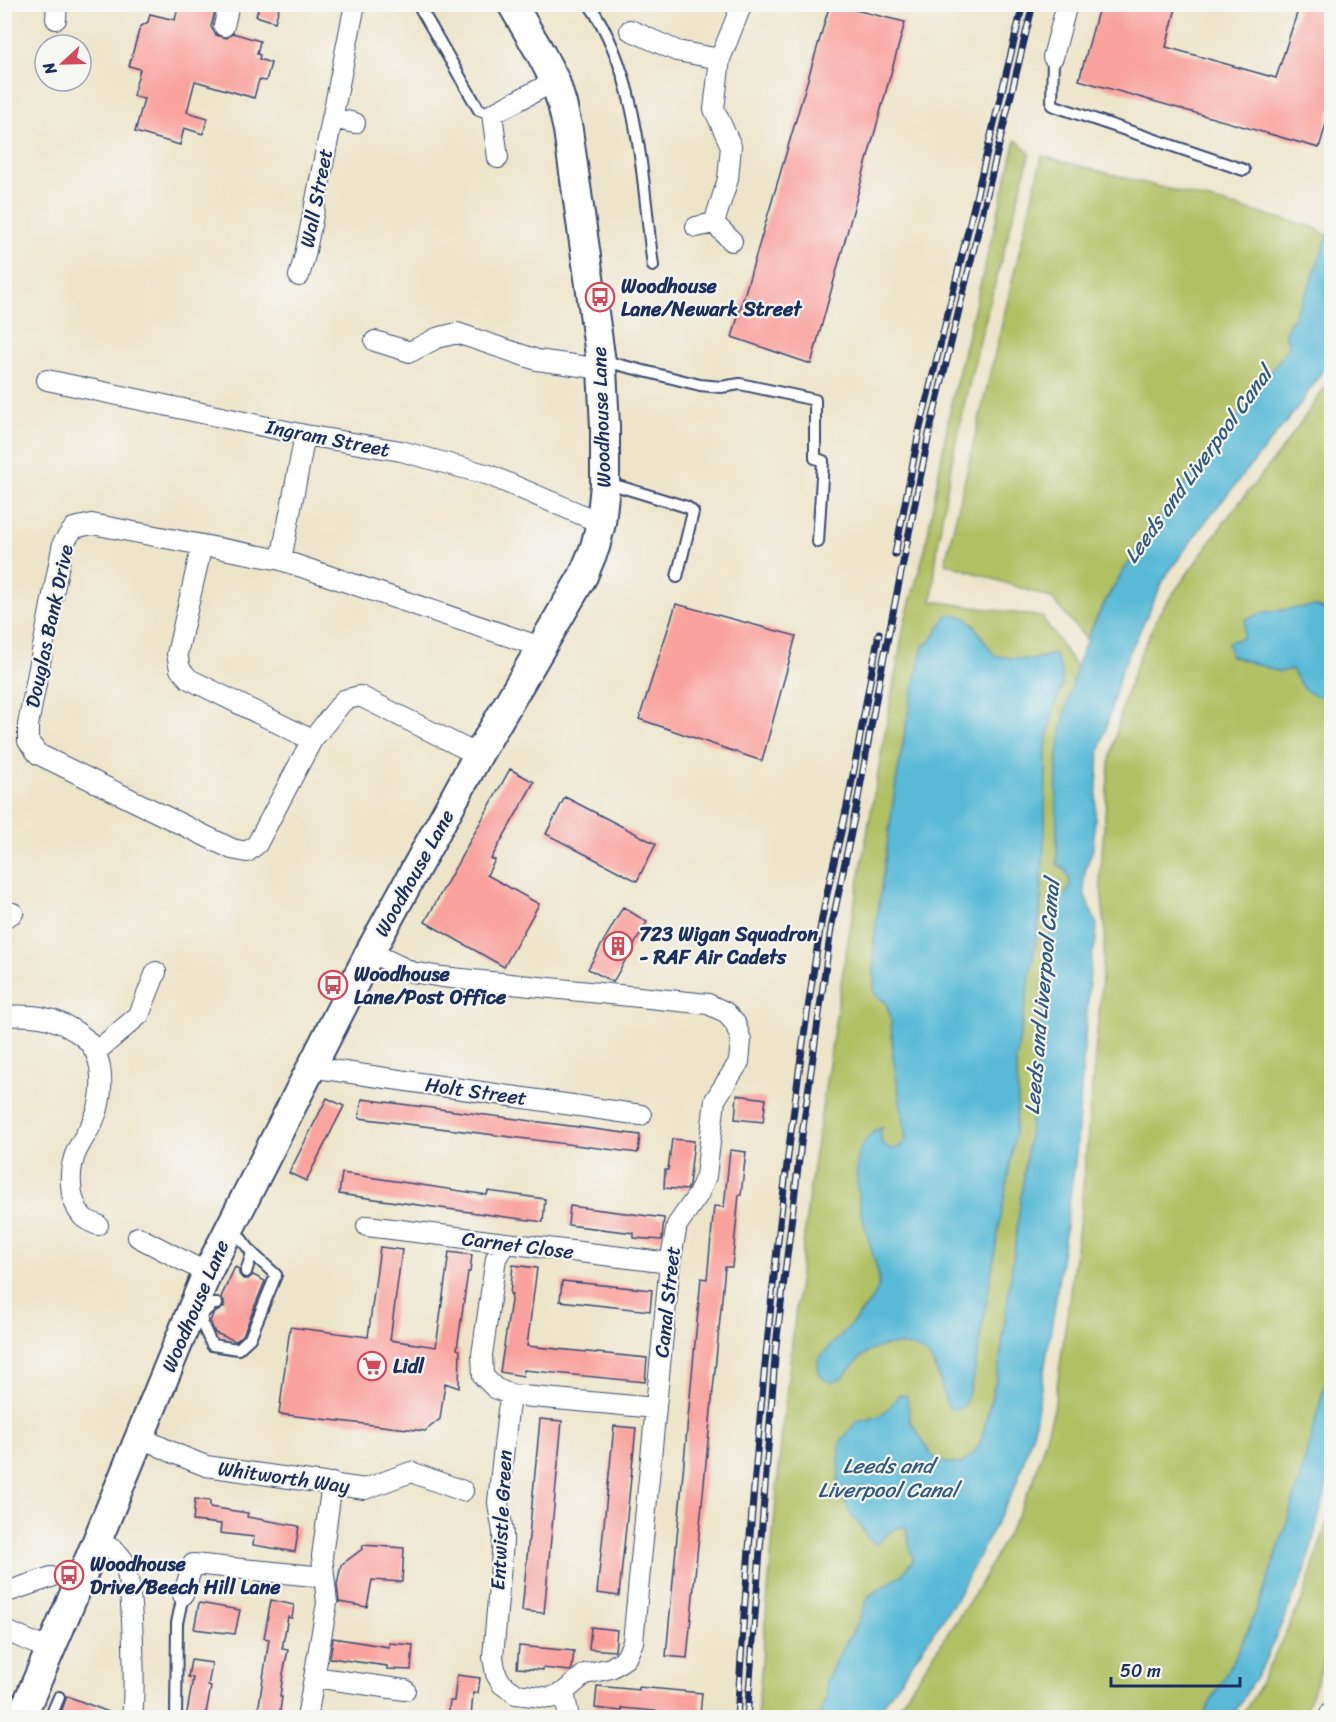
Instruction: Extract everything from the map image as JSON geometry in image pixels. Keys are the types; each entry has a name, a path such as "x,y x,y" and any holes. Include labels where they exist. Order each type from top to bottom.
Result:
{"main road":[{"name":"Woodhouse Lane","path":"21,1718 140,1437 203,1310 207,1273 370,952 478,755 583,576 595,547 601,523 605,485 605,427 601,364 568,130 555,81 512,4"}],"street":[{"path":"224,26 229,4"},
{"name":"Wall Street","path":"299,276 355,4"},
{"path":"732,241 705,225 728,179 731,146 714,109 720,59 742,4"},
{"path":"1053,57 1067,4"},
{"path":"630,30 677,51 720,59"},
{"path":"498,158 492,114 555,81"},
{"path":"332,118 355,123"},
{"path":"375,341 410,352 437,338 457,333 537,360 601,364"},
{"name":"Ingram Street","path":"47,380 305,435 401,451 489,475 601,523"},
{"path":"281,560 305,435"},
{"name":"Douglas Bank Drive","path":"478,755 360,696 344,700 312,740 257,844 247,852 232,849 38,754 28,741 28,725 63,543 74,528 92,524 281,560 541,647"},
{"path":"202,545 177,654 180,669 189,679 312,740"},
{"name":"Canal Street","path":"370,952 412,972 442,977 708,1004 725,1012 735,1023 741,1040 739,1062 715,1100 706,1176 698,1195 677,1225 670,1263 633,1642 626,1658 612,1668 585,1674 564,1692"},
{"path":"97,1051 139,1015 156,972"},
{"path":"4,1016 38,1015 61,1022 80,1034 97,1051 102,1082 99,1105 90,1130 76,1151 70,1176 74,1198 84,1224"},
{"name":"Holt Street","path":"310,1067 641,1115"},
{"name":"Carnet Close","path":"367,1226 670,1263"},
{"path":"138,1237 207,1273"},
{"path":"506,1243 495,1258 482,1355 483,1376 495,1388 511,1395 656,1408"},
{"name":"Entwistle Green","path":"511,1395 498,1502 504,1526 493,1658 496,1674 502,1684 516,1695 550,1698 564,1692"},
{"name":"Whitworth Way","path":"140,1437 176,1455 206,1466 365,1489 411,1472 463,1491"},
{"path":"307,1718 327,1603 322,1556 332,1483"},
{"path":"97,1541 114,1549 126,1567 130,1602 132,1718"},
{"path":"183,1595 192,1564 324,1577"},
{"path":"4,1593 51,1577"},
{"path":"4,1630 50,1650"},
{"path":"314,1677 405,1690"},
{"path":"564,1692 569,1718"},
{"path":"1328,1718 1332,1710"}],"lane":[{"path":"418,4 479,110 492,114"},
{"path":"589,4 602,24 627,92 636,136 652,266"},
{"path":"1053,57 1052,105 1244,170"},
{"path":"601,364 700,385 721,387 740,384 815,400 815,458 823,461 818,542"},
{"path":"605,485 618,486 687,507 693,512 677,577"},
{"path":"203,1310 203,1326 212,1345 238,1349 250,1338 276,1275 252,1254 231,1225"},
{"path":"246,1272 252,1254"},
{"path":"176,1718 177,1623 183,1595"},
{"path":"50,1718 59,1696"}],"green space":[{"path":"1016,140 1030,153 985,319 958,431 938,544 932,601 1042,617 1077,668 1062,729 1058,757 1057,864 1069,876 1070,886 1059,900 1045,973 1035,1090 999,1367 981,1441 974,1453 961,1464 939,1461 928,1453 898,1395 890,1408 881,1415 856,1422 851,1515 868,1538 876,1544 896,1528 906,1527 913,1560 902,1575 869,1596 858,1623 826,1682 827,1699 820,1716 757,1718 782,1432 809,1193 845,958 905,620 925,550 952,399","holes":["947,615 974,624 984,644 995,656 1032,660 1054,654 1062,686 1054,708 1046,746 1040,916 1016,1060 1018,1097 1014,1141 973,1379 946,1403 938,1375 930,1358 917,1348 898,1345 879,1347 858,1358 845,1375 819,1358 875,1296 878,1288 878,1272 861,1209 875,1130 880,1132 882,1143 891,1149 901,1147 906,1138 893,1055 891,1018 886,1003 874,993 874,940 895,789 909,709 923,646 932,640"]},
{"path":"1042,156 1313,227 1328,236 1308,290 1285,332 1289,346 1125,569 1104,603 1087,640 1051,598 945,563"},
{"path":"1331,379 1331,613 1316,606 1265,612 1246,619 1243,638 1229,642 1231,656 1280,672 1292,669 1299,682 1307,690 1318,695 1332,696 1331,1361 1297,1491 1271,1572 1230,1668 1202,1717 891,1718 976,1591 1014,1522 1033,1482 1054,1409 1080,1219 1103,967 1105,930 1100,878 1109,764 1124,700 1140,655 1160,612 1228,517 1282,449"},
{"path":"1331,1510 1331,1647 1302,1717 1241,1717 1254,1696 1303,1598"}],"water":[{"name":"Leeds and Liverpool Canal","path":"1331,228 1331,358 1299,406 1206,521 1165,577 1121,671 1099,754 1093,849 1084,880 1085,896 1097,925 1091,959 1076,1154 1054,1312 1034,1429 1016,1485 955,1601 875,1717 818,1717 827,1699 826,1682 858,1623 869,1596 902,1575 913,1560 906,1527 895,1528 876,1544 867,1538 861,1525 851,1515 838,1485 840,1443 856,1422 881,1415 890,1408 898,1395 907,1396 910,1420 933,1457 946,1463 961,1464 974,1453 981,1441 999,1367 1035,1090 1054,901 1065,894 1070,884 1067,873 1057,864 1057,779 1062,728 1079,662 1094,624 1137,551 1289,346 1285,332 1308,290"},
{"path":"1316,606 1331,613 1331,696 1311,694 1302,687 1292,669 1280,672 1231,656 1228,642 1243,638 1246,619 1265,612"},
{"path":"947,615 962,616 970,621 995,656 1032,660 1054,654 1062,673 1062,686 1054,708 1046,746 1040,916 1016,1060 1018,1097 1014,1141 973,1379 964,1406 957,1409 948,1406 931,1359 915,1348 896,1345 874,1349 859,1359 843,1377 835,1382 825,1380 818,1368 819,1358 868,1305 879,1283 859,1202 857,1165 861,1149 869,1136 883,1127 880,1132 882,1143 891,1149 901,1147 906,1138 893,1055 891,1018 886,1003 874,993 874,940 895,789 923,646 932,640"},
{"path":"1331,1361 1331,1471 1304,1574 1263,1665 1232,1717 1202,1717 1231,1665 1268,1580 1297,1487"}],"building":[{"path":"196,4 217,4 211,27 216,35 227,38 233,33 260,41 257,54 260,55 259,59 271,63 266,81 259,80 254,98 195,81 187,112 208,118 203,134 184,128 180,145 135,132 144,99 133,96 140,69 129,66 140,27 148,22 150,14 175,20 178,7 191,11"},
{"path":"260,4 280,4 275,22 256,16"},
{"path":"830,4 905,22 811,364 732,337"},
{"path":"1100,4 1177,4 1166,47 1276,78 1300,4 1332,4 1332,104 1319,148 1079,80"},
{"path":"676,604 796,636 762,761 639,719"},
{"path":"510,769 534,782 491,859 495,860 487,875 539,904 504,967 425,922"},
{"path":"565,797 656,844 637,881 546,834"},
{"name":"723 Wigan Squadron - RAF Air Cadets","path":"623,907 647,922 613,982 588,969"},
{"path":"737,1095 766,1099 763,1122 735,1119"},
{"path":"327,1098 344,1106 306,1181 289,1173"},
{"path":"362,1099 640,1135 638,1153 359,1118"},
{"path":"672,1139 694,1141 687,1190 664,1188 665,1170 668,1170"},
{"path":"730,1150 746,1152 732,1267 725,1267 687,1658 666,1656 701,1278 707,1279 714,1206 724,1207"},
{"path":"342,1173 487,1195 488,1191 545,1199 543,1222 339,1194"},
{"path":"570,1206 664,1218 662,1240 634,1238 634,1233 568,1225"},
{"name":"Lidl","path":"380,1247 402,1250 390,1340 436,1347 449,1252 472,1255 457,1349 460,1350 459,1388 445,1383 440,1419 425,1431 279,1414 290,1327 368,1337"},
{"path":"513,1265 537,1268 527,1346 647,1358 645,1382 524,1370 523,1376 500,1372 512,1294 510,1294"},
{"path":"235,1267 239,1269 239,1274 243,1279 248,1279 253,1275 265,1281 243,1335 236,1341 215,1333 210,1321 213,1314 224,1307 221,1297"},
{"path":"562,1281 652,1290 650,1311 560,1301"},
{"path":"540,1419 562,1421 544,1613 522,1611"},
{"path":"614,1426 636,1428 619,1596 597,1593"},
{"path":"195,1499 210,1501 210,1507 248,1513 247,1517 299,1526 295,1552 253,1545 254,1537 220,1533 221,1524 193,1521"},
{"path":"363,1545 404,1548 402,1582 372,1580 367,1607 339,1602 337,1585 341,1565 362,1549"},
{"path":"271,1600 294,1605 292,1618 288,1617 282,1649 288,1650 283,1674 279,1718 257,1718 269,1639 264,1638"},
{"path":"199,1603 240,1610 235,1634 194,1629"},
{"path":"591,1627 617,1630 615,1651 589,1649"},
{"path":"333,1638 389,1647 389,1643 413,1645 411,1670 387,1669 387,1666 330,1658"},
{"path":"519,1646 574,1651 572,1669 570,1671 517,1668"},
{"path":"191,1660 212,1663 208,1686 211,1687 205,1718 186,1718 193,1678 188,1677"},
{"path":"457,1675 480,1678 478,1693 473,1693 471,1718 448,1718 450,1701 454,1701"},
{"path":"597,1686 702,1693 700,1715 595,1708"},
{"path":"67,1696 119,1716 119,1718 59,1718"}],"railway":[{"path":"895,554 919,432 1023,4"},
{"path":"747,1718 776,1345 831,929 929,434 1033,4"},
{"path":"737,1718 751,1520 769,1323 792,1126 823,914 848,801 879,633"}],"place":[{"name":"Woodhouse Lane/Newark Street","path":"600,297"},
{"name":"723 Wigan Squadron - RAF Air Cadets","path":"618,946"},
{"name":"Woodhouse Lane/Post Office","path":"333,985"},
{"name":"Lidl","path":"372,1366"},
{"name":"Woodhouse Drive/Beech Hill Lane","path":"69,1575"}]}
